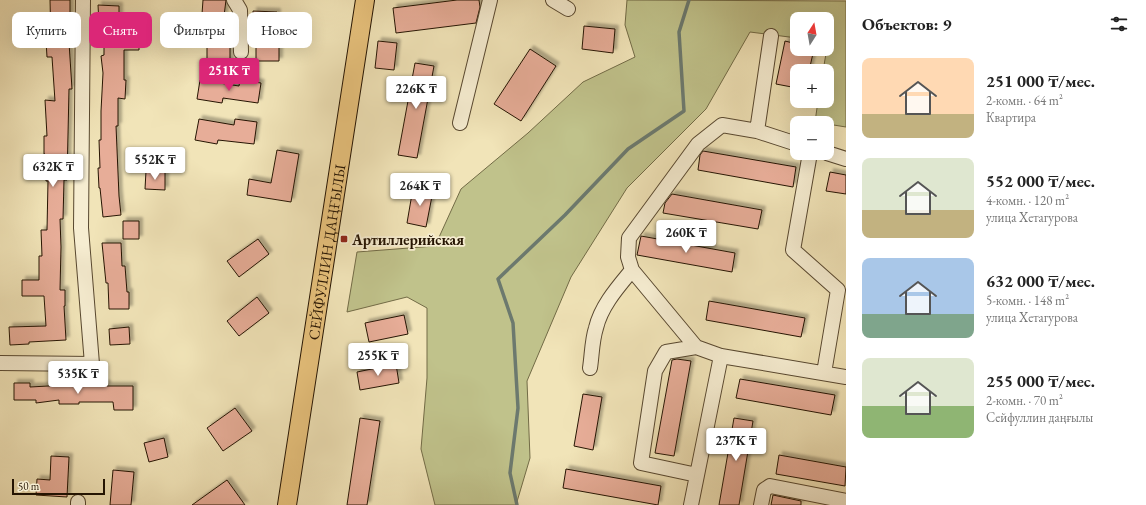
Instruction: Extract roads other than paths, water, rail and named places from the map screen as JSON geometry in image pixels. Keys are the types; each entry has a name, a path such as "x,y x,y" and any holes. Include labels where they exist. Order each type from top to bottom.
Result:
{"main road":[{"name":"СЕЙФУЛЛИН ДАҢҒЫЛЫ","path":"287,505 365,0"}],"street":[{"path":"0,363 92,364 81,228 83,0"},
{"path":"234,0 240,10 241,52"},
{"path":"460,123 490,0"},
{"path":"553,0 568,9"},
{"path":"757,131 772,36"},
{"path":"696,347 632,270 628,257 630,238 698,144 722,125 757,131 790,142"},
{"path":"834,155 846,159"},
{"path":"809,160 793,250 838,290 824,373"},
{"path":"590,368 596,327 603,311 615,291 632,270"},
{"path":"697,475 641,463 654,371 666,352 696,347 721,356 846,377"},
{"path":"691,505 721,356"},
{"path":"761,505 764,490 770,486 846,501"}],"waterway":[{"path":"517,505 510,473 518,408 513,323 498,279 565,215 628,149 684,111 679,32 689,0"}],"place":[{"name":"Артиллерийская","path":"344,239"}]}
